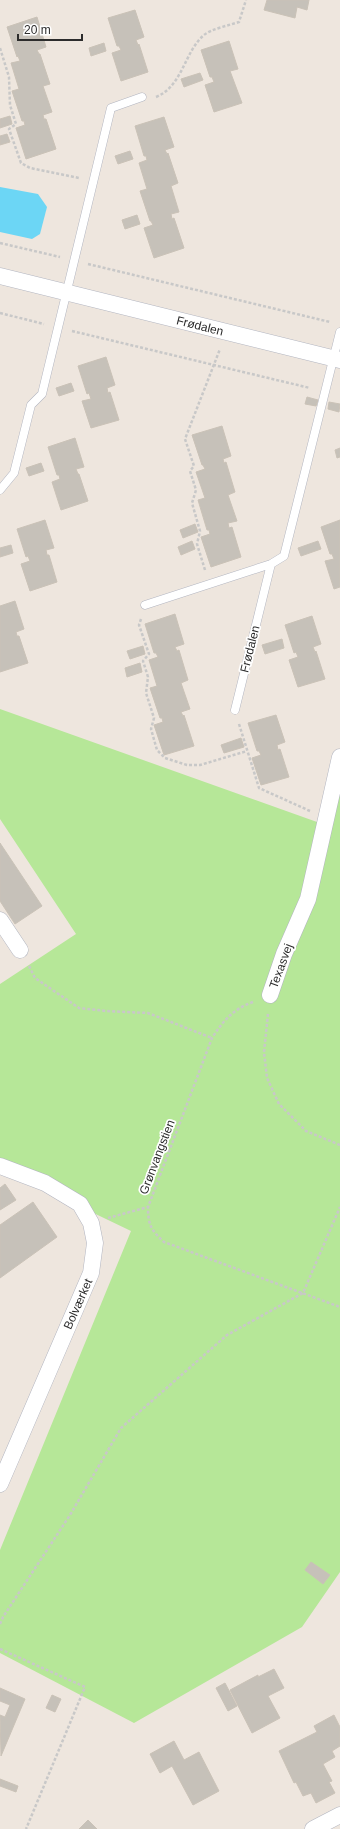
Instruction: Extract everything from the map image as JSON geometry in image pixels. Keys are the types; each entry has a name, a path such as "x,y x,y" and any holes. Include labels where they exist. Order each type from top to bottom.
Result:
{"street":[{"name":"Frødalen","path":"0,276 337,360"},
{"name":"Texasvej","path":"270,995 284,954 308,900 340,757"},
{"path":"0,920 20,950"},
{"name":"Bolværket","path":"0,1166 46,1183 80,1204 91,1223 95,1243 91,1274 0,1484"},
{"path":"313,1829 340,1815"}],"lane":[{"path":"0,490 14,473 31,405 42,394 111,108 142,97"},
{"path":"145,605 271,564 284,556 325,392 337,360 340,332"},
{"name":"Frødalen","path":"235,710 271,564"}],"path":[{"path":"142,97 150,99 163,94 182,72 195,44 205,34 239,22 246,0"},
{"path":"0,48 9,77 10,105 16,124 9,129 21,163 30,168 93,181"},
{"path":"0,242 332,323"},
{"path":"0,313 325,392"},
{"path":"210,584 196,544 200,531 192,503 196,490 190,471 194,466 185,439 226,332"},
{"path":"145,605 139,625 148,654 143,661 148,678 146,693 154,718 151,729 158,750 165,758 187,765 200,766 247,751"},
{"path":"235,710 259,788 326,818"},
{"path":"20,950 35,978 79,1008 148,1013 212,1038"},
{"name":"Grønvangstien","path":"270,995 235,1011 222,1021 212,1038 148,1207 148,1219 152,1231 164,1242 340,1307"},
{"name":"Texasvej","path":"270,995 264,1052 268,1078 279,1104 306,1131 340,1145"},
{"path":"91,1223 148,1207"},
{"path":"0,1624 3,1617 70,1515 121,1428 227,1335 303,1293 340,1207"},
{"path":"0,1649 85,1687 26,1829"}],"green space":[{"path":"0,709 317,822 340,764 340,1572 302,1627 134,1723 0,1653 0,1550 131,1231 31,1183 0,1171 0,984 76,934 0,819"}],"water":[{"path":"0,187 38,194 47,207 40,234 32,239 0,232"}],"building":[{"path":"267,0 309,0 307,10 297,7 295,18 264,10"},
{"path":"135,10 144,37 136,40 138,45 139,44 148,72 121,81 112,53 121,50 119,46 117,46 108,18"},
{"path":"37,17 46,47 37,50 40,54 50,84 43,86 52,112 43,115 44,119 46,119 56,149 26,159 16,128 25,125 24,121 22,121 12,91 19,89 11,63 20,61 18,56 17,57 7,27"},
{"path":"229,41 238,69 230,71 242,103 214,112 205,85 214,82 212,77 210,77 201,50"},
{"path":"104,43 106,51 91,56 89,48"},
{"path":"200,73 203,80 184,87 181,79"},
{"path":"10,116 12,124 0,128 0,119"},
{"path":"164,117 174,147 165,150 167,154 168,153 178,183 171,186 179,212 171,214 172,219 174,218 184,248 154,258 144,228 153,225 150,221 140,191 147,189 139,163 147,160 146,156 144,156 135,126"},
{"path":"7,134 10,142 0,145 0,136"},
{"path":"130,151 133,159 118,164 115,156"},
{"path":"137,215 140,224 125,229 122,220"},
{"path":"106,357 115,385 107,388 108,393 110,392 119,420 91,428 82,401 91,399 89,393 87,394 78,366"},
{"path":"71,383 74,391 59,396 56,388"},
{"path":"307,397 318,400 316,406 305,404"},
{"path":"329,402 340,404 339,412 328,409"},
{"path":"222,426 231,456 223,459 224,463 226,462 235,492 228,495 237,521 228,523 229,528 232,527 241,557 211,567 201,537 210,534 209,530 207,530 198,500 205,498 196,472 205,469 202,465 192,435"},
{"path":"75,438 84,467 76,469 88,501 61,510 52,482 60,479 59,475 57,475 48,447"},
{"path":"340,448 340,457 337,458 335,450"},
{"path":"41,463 44,471 29,476 26,468"},
{"path":"45,520 54,548 46,550 47,555 49,555 57,582 30,591 21,564 30,561 28,556 26,557 17,529"},
{"path":"340,520 340,587 334,589 325,561 334,559 332,554 330,554 321,527"},
{"path":"195,524 198,532 183,538 180,530"},
{"path":"192,541 195,549 181,555 178,547"},
{"path":"318,541 321,549 301,556 298,548"},
{"path":"11,545 13,553 0,557 0,548"},
{"path":"15,601 24,629 16,632 17,636 19,636 28,663 0,672 0,606"},
{"path":"175,614 184,644 175,647 177,651 179,650 188,680 181,683 190,709 181,712 183,716 184,715 194,746 164,755 154,725 163,722 162,718 160,718 150,688 157,686 149,660 158,657 156,653 154,653 145,624"},
{"path":"312,616 321,644 313,647 315,652 316,651 325,679 298,687 289,660 298,657 296,652 294,653 285,625"},
{"path":"282,639 284,648 265,654 262,645"},
{"path":"143,646 145,654 130,659 127,651"},
{"path":"140,663 142,672 127,677 125,668"},
{"path":"276,715 285,742 277,745 278,750 280,749 289,777 261,785 252,758 261,755 259,751 257,751 248,723"},
{"path":"241,738 244,747 224,753 221,745"},
{"path":"0,843 42,906 15,924 0,901"},
{"path":"5,1184 16,1200 0,1210 0,1188"},
{"path":"33,1202 57,1237 0,1278 0,1225"},
{"path":"311,1562 330,1575 323,1584 305,1570"},
{"path":"274,1669 284,1688 268,1696 280,1718 252,1733 230,1690 258,1675 258,1677"},
{"path":"225,1683 237,1706 228,1711 216,1688"},
{"path":"0,1688 25,1699 1,1756 0,1715 5,1717 10,1705 0,1701"},
{"path":"52,1695 61,1699 55,1712 46,1708"},
{"path":"334,1715 340,1727 340,1746 332,1751 335,1757 323,1764 332,1781 329,1782 335,1793 316,1803 311,1793 303,1796 296,1782 294,1783 279,1751 317,1732 314,1726"},
{"path":"174,1741 184,1760 199,1752 219,1791 193,1805 172,1766 160,1773 150,1754"},
{"path":"0,1779 18,1786 16,1792 0,1786"},
{"path":"88,1820 97,1829 79,1829"}]}
